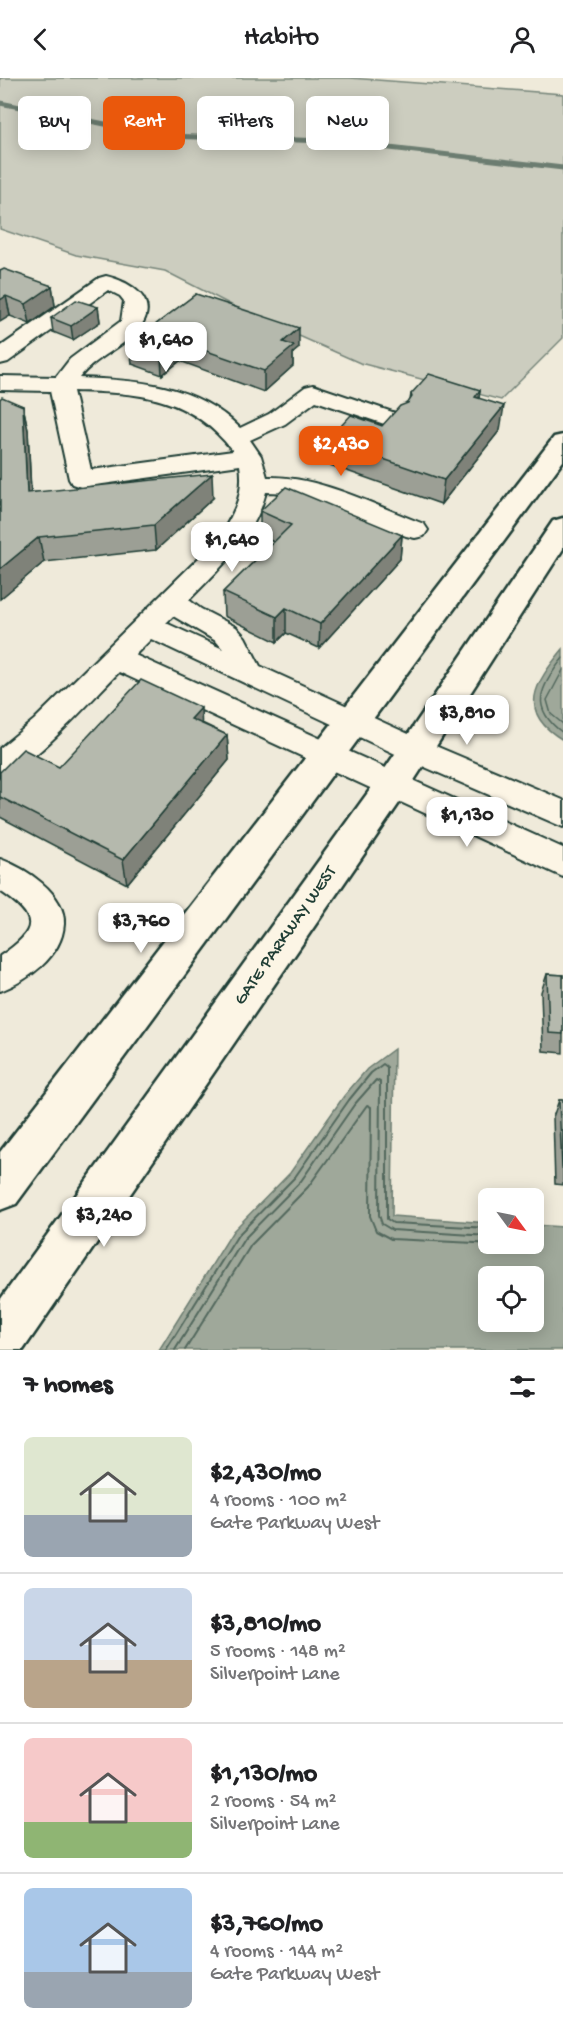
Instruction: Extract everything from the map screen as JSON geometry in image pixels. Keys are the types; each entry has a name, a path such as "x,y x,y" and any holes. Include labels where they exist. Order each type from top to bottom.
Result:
{"main road":[{"path":"0,1188 563,443"},
{"name":"GATE PARKWAY WEST","path":"0,1341 392,786 563,526"}],"street":[{"path":"0,357 106,282 121,287 131,294 136,304 131,324 78,364 62,383"},
{"path":"62,383 81,479 242,446 313,392 396,421"},
{"path":"0,765 45,728 224,549 243,523 255,485 242,446 214,417 184,399 109,386 62,383 2,384"},
{"path":"255,485 288,484 302,487 415,530"},
{"path":"172,602 191,616 226,634 236,644 249,673"},
{"path":"148,626 415,750 563,814"},
{"path":"115,658 563,863"},
{"path":"0,873 38,900 46,913 48,930 37,949 0,975"}],"shaded area":[{"path":"0,78 350,78 563,94 563,338 501,400 360,363 245,312 165,271 76,255 0,229"}],"water":[{"path":"563,649 563,740 539,719 535,708 535,697 538,685"},
{"path":"394,1049 392,1216 478,1222 478,1254 544,1254 544,1226 563,1227 563,1350 159,1350 233,1231 290,1173 344,1096 367,1069"}],"building":[{"path":"4,269 52,286 26,304 6,296 0,300 0,271"},
{"path":"196,294 299,328 283,342 294,346 264,371 178,341 161,355 130,344"},
{"path":"76,300 98,307 71,326 51,318"},
{"path":"429,374 480,390 475,397 504,406 444,480 328,440 351,415 382,426 400,406 408,403 412,397 411,394"},
{"path":"2,397 23,406 27,493 212,474 154,525 39,537 0,569 0,399"},
{"path":"286,487 402,535 320,624 286,608 277,617 223,592 291,525 260,511"},
{"path":"141,680 201,708 191,719 227,735 123,860 0,797 0,772 23,749 59,767"},
{"path":"547,974 563,975 563,1034 549,1033"},
{"path":"559,1100 563,1100 563,1168 562,1168"}],"waterway":[{"path":"0,103 165,136 329,141 563,168"}]}
